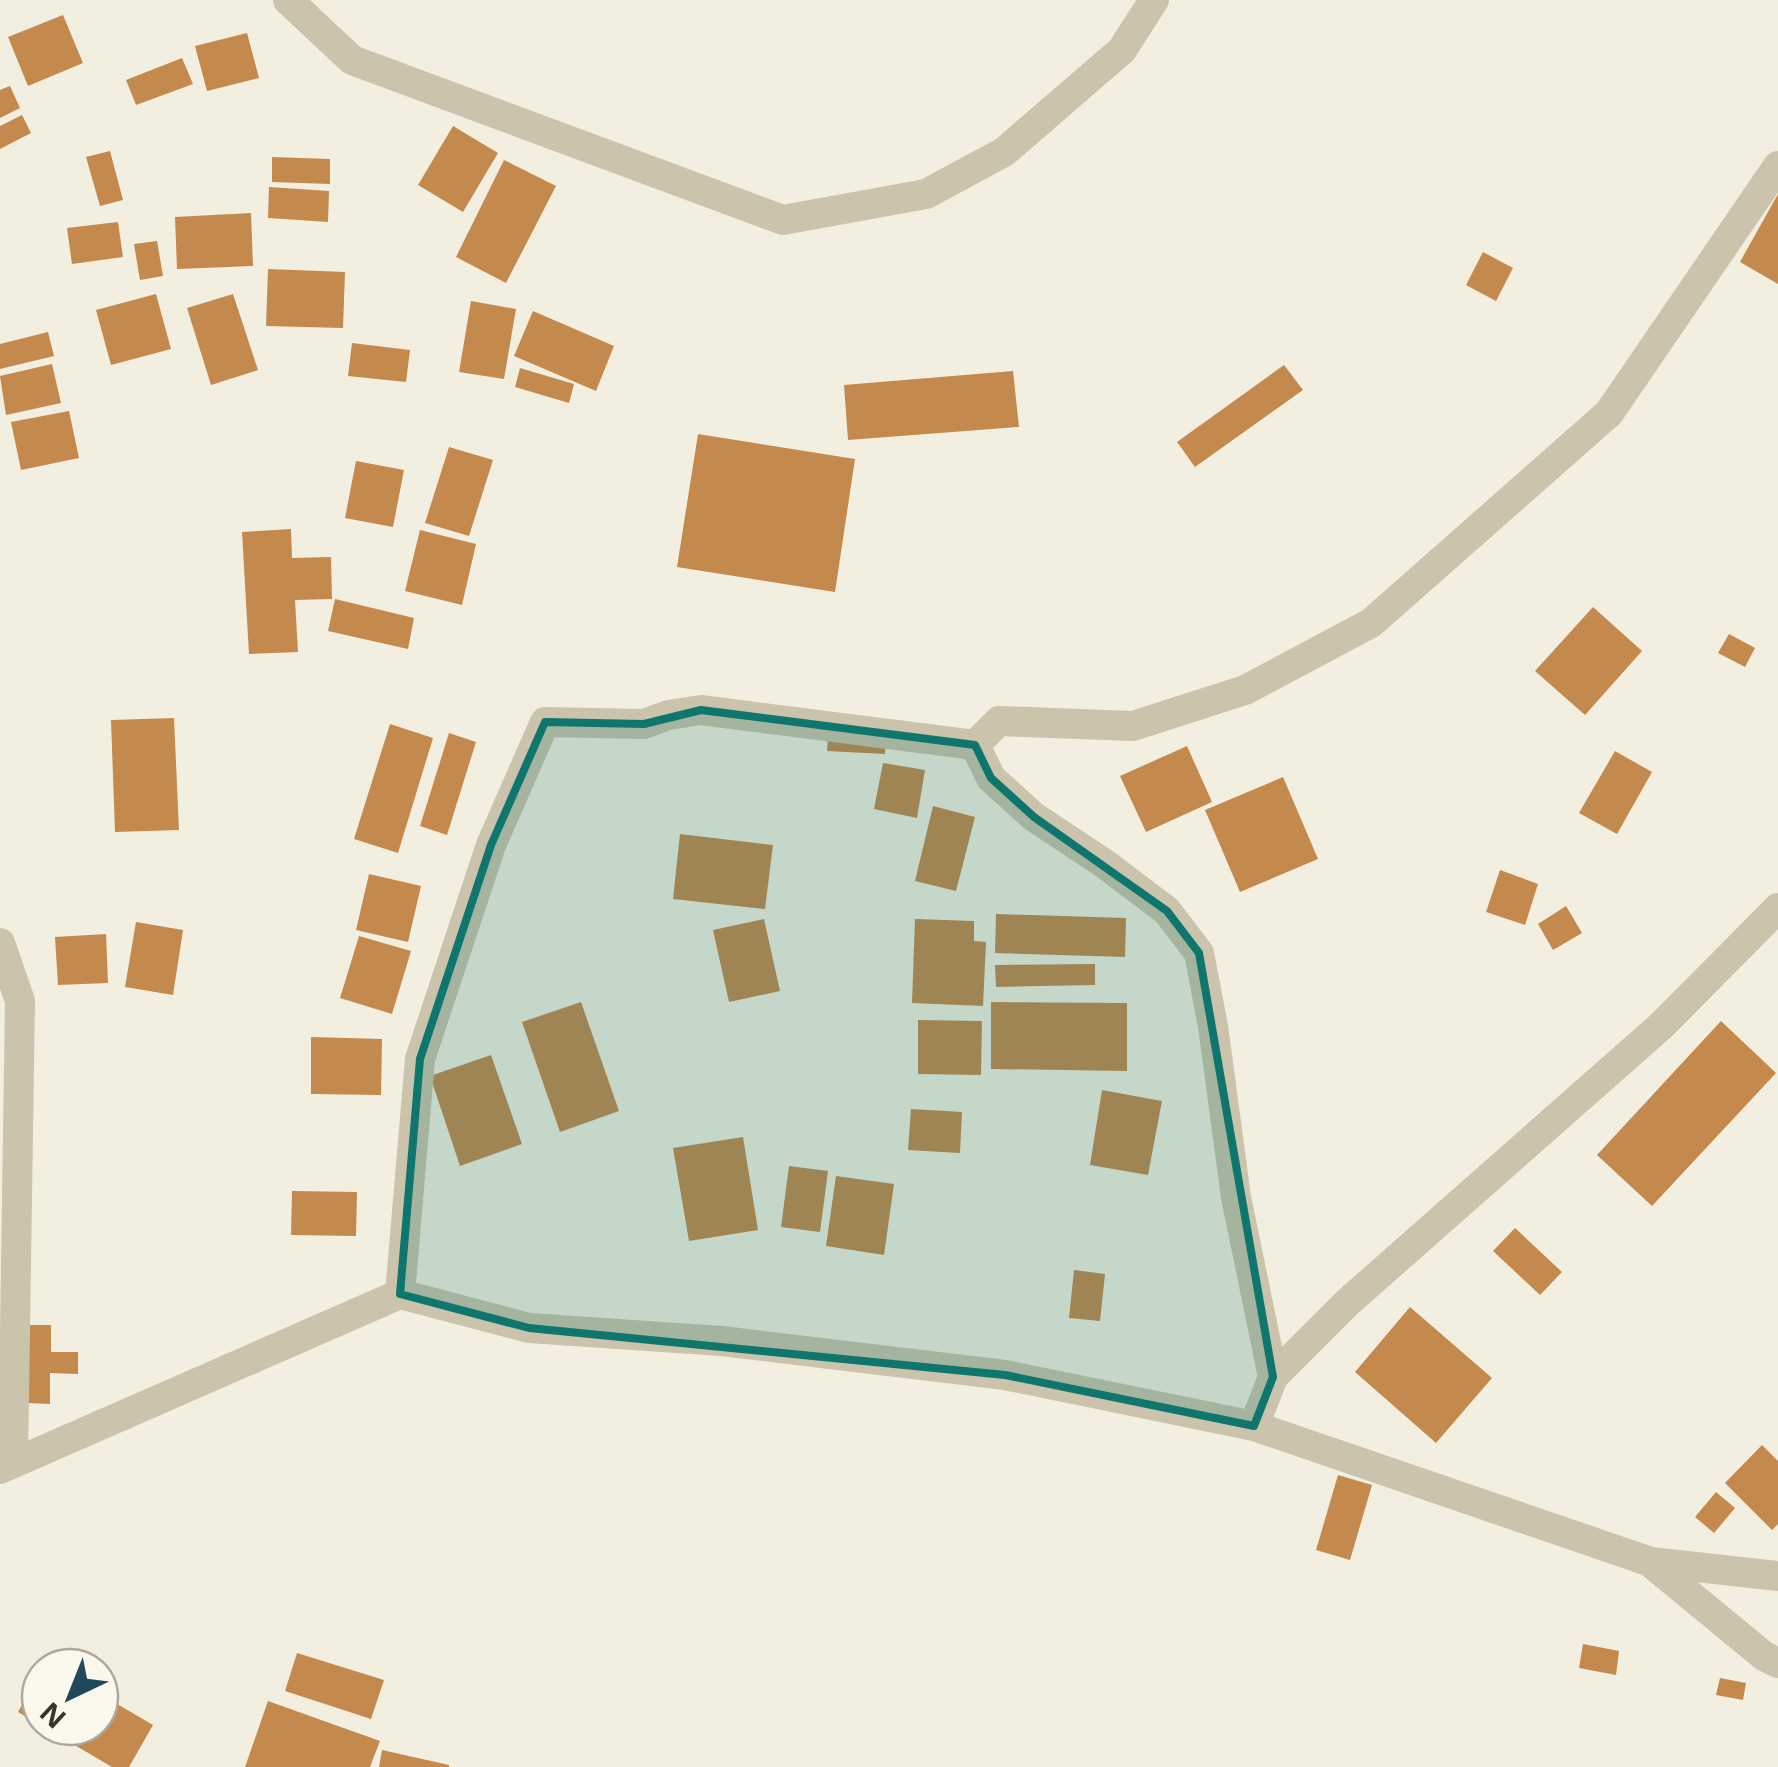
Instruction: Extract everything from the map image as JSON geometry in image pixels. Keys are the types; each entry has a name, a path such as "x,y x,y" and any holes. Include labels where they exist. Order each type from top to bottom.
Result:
{"street":[{"path":"288,0 352,60 783,220 926,194 1004,152 1122,50 1154,0"},
{"path":"975,745 999,721 1134,726 1245,690 1371,623 1609,412 1778,166"},
{"path":"400,1294 420,1059 491,845 545,722 644,724 668,715 701,710 975,745"},
{"path":"975,745 991,778 1034,817 1166,911 1199,953 1236,1198 1273,1377"},
{"path":"1254,1426 1273,1377 1348,1302 1662,1025 1778,908"},
{"path":"0,944 20,1001 6,1466 400,1294 529,1328 722,1342 1004,1375 1254,1426 1651,1562 1778,1576"},
{"path":"1651,1562 1764,1656 1778,1663"}],"highlighted area":[{"path":"701,710 975,745 991,778 1034,817 1167,911 1199,953 1273,1377 1254,1426 1005,1375 529,1328 400,1294 420,1059 491,845 545,722 644,724"}],"building":[{"path":"63,15 83,63 28,86 8,37"},
{"path":"247,33 259,78 207,91 195,46"},
{"path":"182,58 193,84 136,105 126,80"},
{"path":"10,86 20,108 0,118 0,90"},
{"path":"22,115 31,133 0,149 0,126"},
{"path":"453,126 498,153 463,212 418,185"},
{"path":"110,151 123,200 100,206 86,157"},
{"path":"272,157 330,159 330,184 272,182"},
{"path":"504,160 556,186 506,283 456,257"},
{"path":"269,187 329,191 328,222 268,218"},
{"path":"1778,194 1778,284 1740,262"},
{"path":"251,213 253,266 177,269 175,217"},
{"path":"118,222 123,257 72,264 67,228"},
{"path":"157,241 163,276 140,280 134,244"},
{"path":"1483,252 1513,268 1496,301 1466,285"},
{"path":"268,269 345,272 343,328 266,326"},
{"path":"156,294 171,349 111,365 96,310"},
{"path":"233,294 258,370 211,385 187,308"},
{"path":"471,301 516,309 504,379 459,372"},
{"path":"533,311 614,346 596,391 514,356"},
{"path":"48,332 54,356 0,369 0,344"},
{"path":"352,343 410,350 406,382 348,376"},
{"path":"52,364 61,403 6,415 0,376"},
{"path":"1284,365 1303,390 1195,467 1177,442"},
{"path":"520,368 574,384 569,403 515,387"},
{"path":"1013,371 1019,427 848,440 844,385"},
{"path":"69,411 79,458 21,470 11,422"},
{"path":"698,434 855,459 835,592 677,567"},
{"path":"449,447 493,460 469,536 425,523"},
{"path":"356,461 404,470 393,527 345,518"},
{"path":"291,529 292,558 331,557 332,599 295,600 298,652 249,654 242,532"},
{"path":"420,530 476,544 462,605 405,591"},
{"path":"335,599 414,618 408,649 328,631"},
{"path":"1593,607 1642,651 1585,715 1535,671"},
{"path":"1729,634 1755,648 1745,667 1718,653"},
{"path":"174,718 179,830 115,832 111,720"},
{"path":"829,723 886,725 885,754 827,751"},
{"path":"390,724 433,738 398,853 354,839"},
{"path":"449,733 476,742 447,835 420,826"},
{"path":"1187,746 1212,802 1146,832 1120,776"},
{"path":"1615,751 1652,772 1617,834 1579,813"},
{"path":"883,763 925,770 917,818 874,809"},
{"path":"1283,777 1318,859 1240,892 1205,810"},
{"path":"933,806 975,817 956,891 915,881"},
{"path":"680,834 773,845 765,909 673,899"},
{"path":"1500,870 1538,884 1525,925 1486,912"},
{"path":"369,874 421,886 408,942 356,930"},
{"path":"1566,906 1582,933 1553,950 1538,924"},
{"path":"996,914 1126,918 1125,957 995,953"},
{"path":"764,919 780,991 729,1002 713,930"},
{"path":"915,919 974,921 974,941 986,942 983,1006 912,1003"},
{"path":"136,922 183,930 173,995 125,987"},
{"path":"106,934 108,983 58,985 55,937"},
{"path":"359,936 411,951 392,1014 340,998"},
{"path":"1095,964 1095,985 996,987 995,965"},
{"path":"581,1002 619,1111 560,1132 522,1022"},
{"path":"991,1002 1127,1003 1127,1071 991,1069"},
{"path":"918,1020 982,1021 981,1075 918,1074"},
{"path":"1721,1021 1776,1073 1652,1206 1597,1155"},
{"path":"311,1037 382,1039 381,1095 311,1094"},
{"path":"491,1055 522,1144 460,1166 430,1076"},
{"path":"1102,1090 1162,1101 1148,1175 1090,1165"},
{"path":"911,1109 962,1112 960,1153 908,1150"},
{"path":"743,1137 758,1230 689,1241 673,1148"},
{"path":"789,1166 828,1171 820,1232 781,1227"},
{"path":"836,1176 894,1184 884,1255 826,1246"},
{"path":"292,1191 357,1192 356,1236 291,1235"},
{"path":"1515,1228 1562,1272 1540,1295 1493,1251"},
{"path":"1074,1270 1105,1274 1100,1321 1069,1318"},
{"path":"1410,1307 1492,1378 1436,1443 1355,1372"},
{"path":"28,1325 51,1325 51,1352 78,1352 78,1374 50,1373 50,1404 28,1403"},
{"path":"1762,1445 1778,1461 1778,1524 1772,1530 1725,1483"},
{"path":"1338,1475 1372,1485 1350,1560 1316,1550"},
{"path":"1716,1492 1735,1508 1714,1533 1695,1517"},
{"path":"1583,1644 1619,1651 1616,1675 1579,1668"},
{"path":"297,1653 384,1680 371,1719 285,1691"},
{"path":"1720,1678 1746,1683 1743,1700 1716,1695"},
{"path":"268,1701 380,1741 370,1767 245,1767"},
{"path":"120,1706 153,1725 129,1767 112,1767 78,1747 120,1747"},
{"path":"382,1750 449,1765 449,1767 379,1767"}]}
